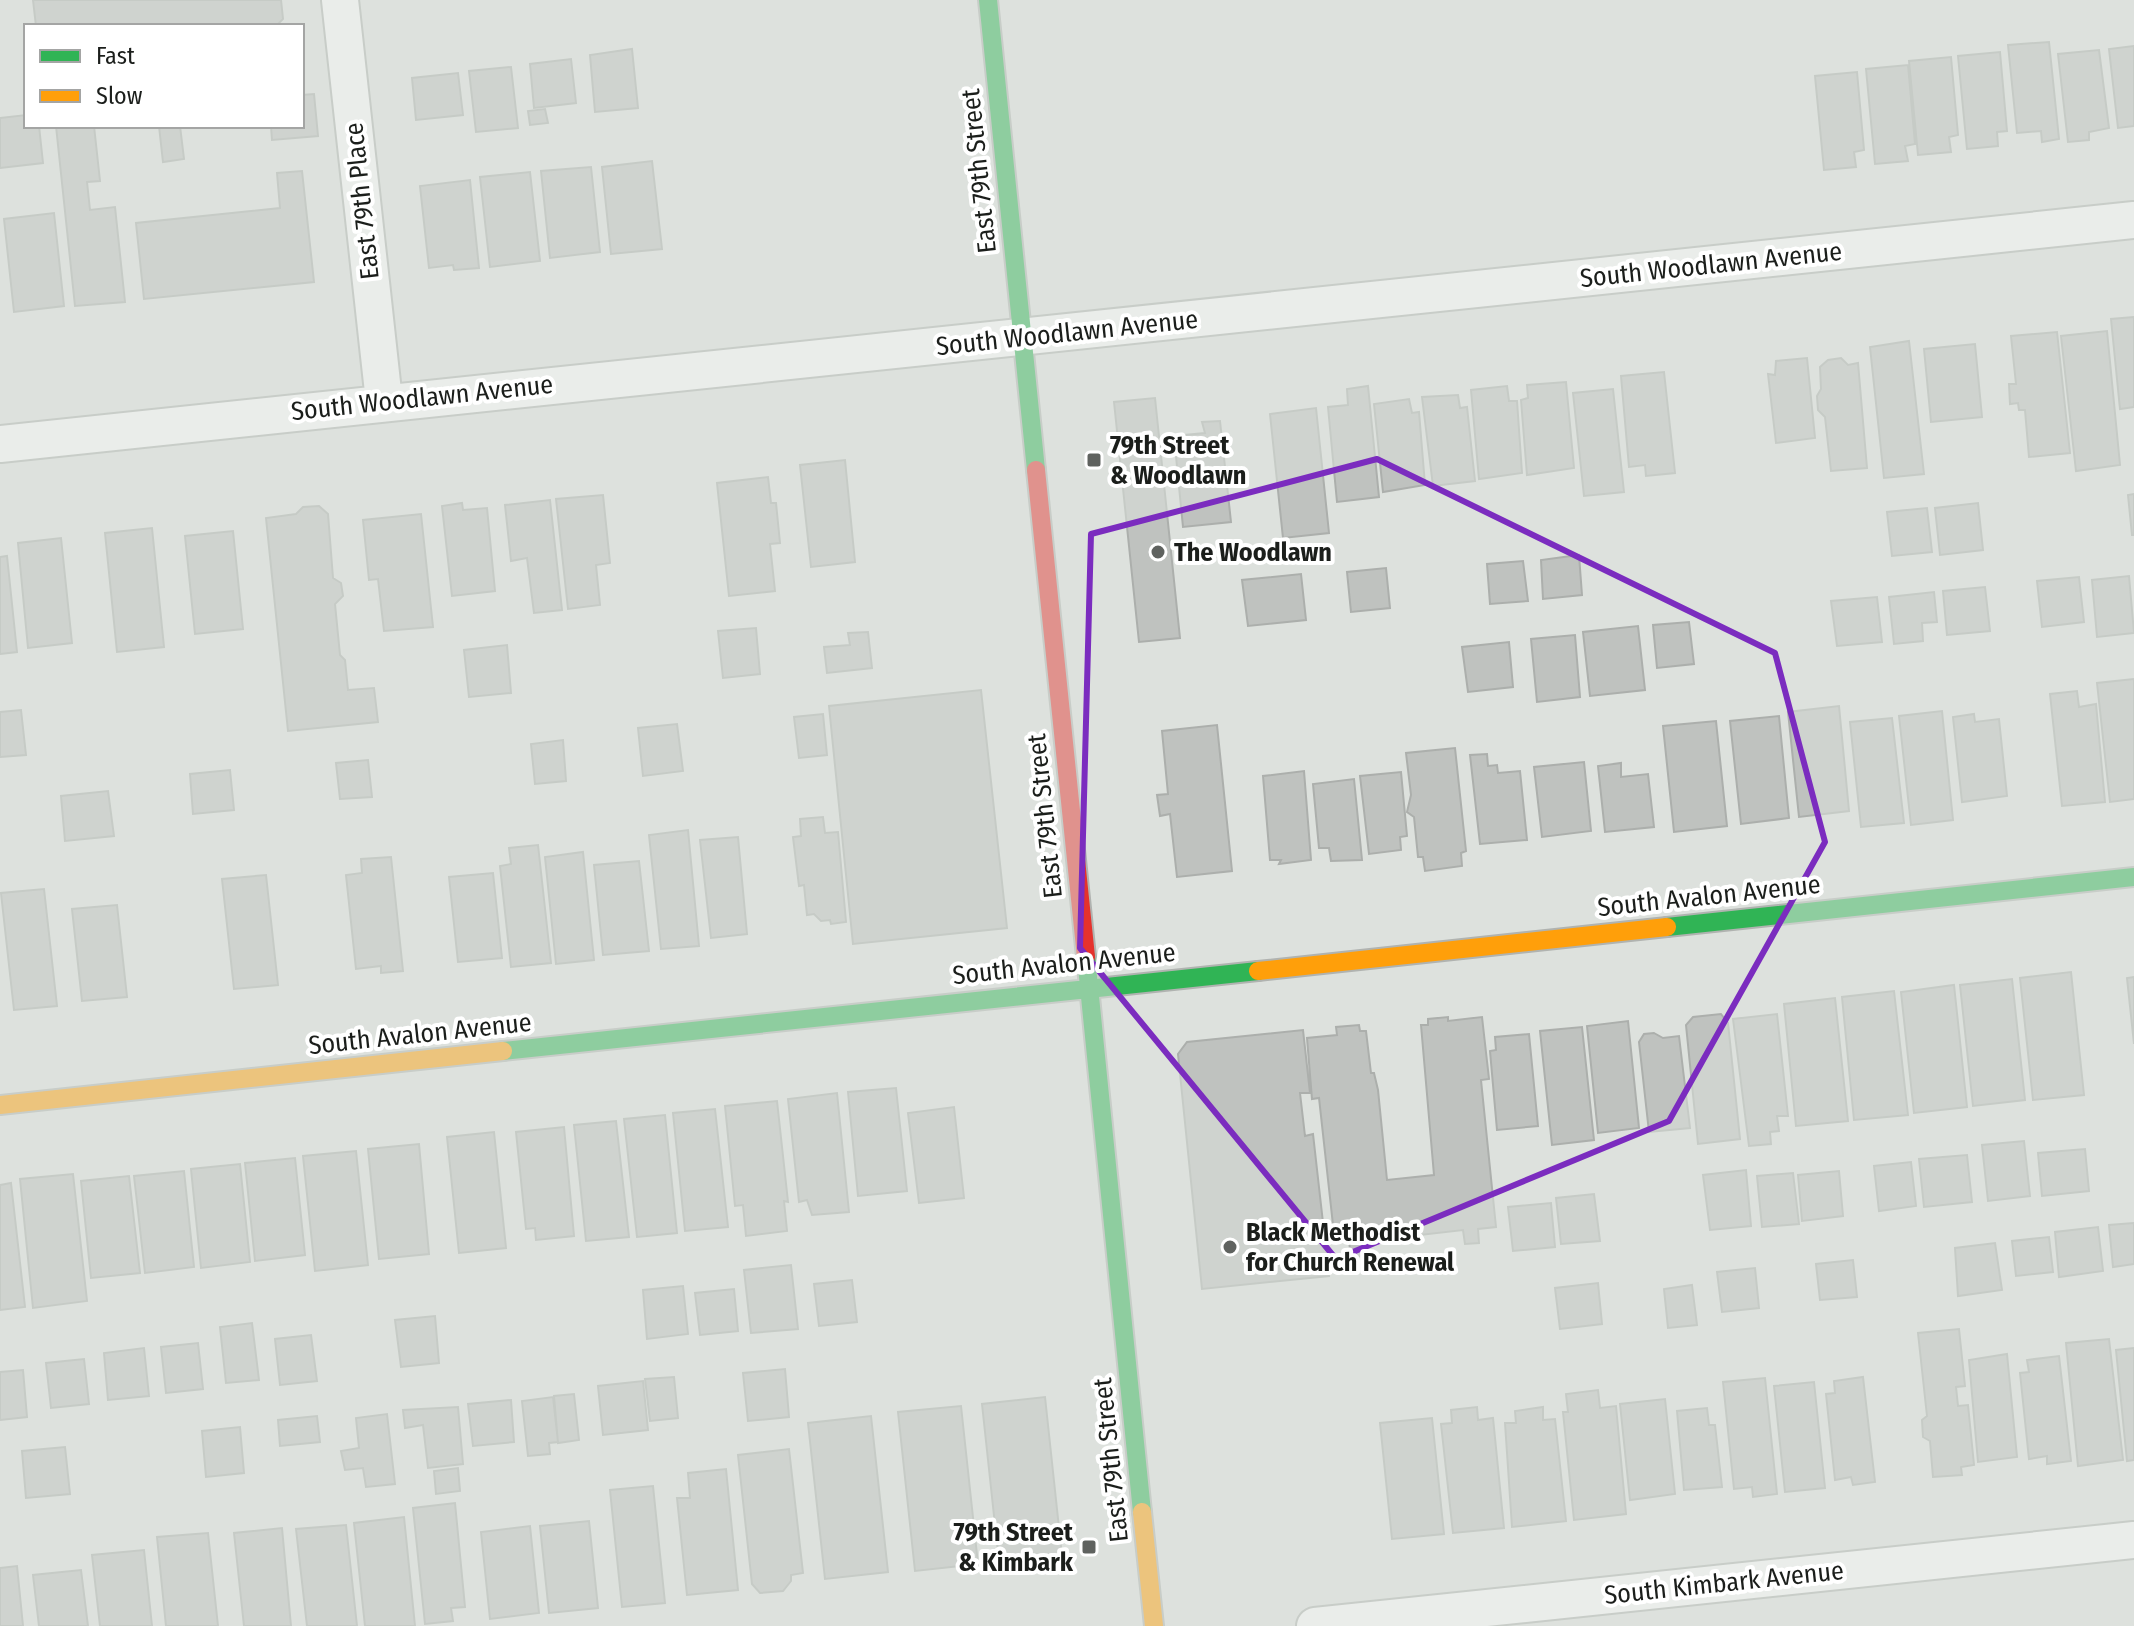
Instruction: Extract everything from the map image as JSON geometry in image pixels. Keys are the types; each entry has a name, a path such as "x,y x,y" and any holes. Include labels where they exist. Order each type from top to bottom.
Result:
{"street":[{"name":"East 79th Place","path":"340,0 384,401"},
{"name":"East 79th Street","path":"988,0 1154,1626"},
{"name":"South Woodlawn Avenue","path":"0,444 384,401 2134,220"},
{"name":"South Avalon Avenue","path":"0,1105 2134,877"},
{"name":"South Kimbark Avenue","path":"1315,1626 2134,1540"}],"highlighted area":[{"path":"1377,459 1775,653 1825,842 1669,1121 1336,1259 1080,948 1091,534"}],"building":[{"path":"33,0 281,0 283,19 278,24 36,24"},
{"path":"2049,42 2059,139 2042,142 2041,131 2017,133 2008,45"},
{"path":"2134,46 2134,126 2118,128 2109,49"},
{"path":"632,49 638,108 595,112 590,55"},
{"path":"2099,50 2109,128 2089,132 2089,140 2068,142 2058,54"},
{"path":"2000,52 2007,131 1997,132 1998,146 1967,149 1958,56"},
{"path":"1951,57 1958,135 1949,137 1951,152 1918,155 1909,61"},
{"path":"571,59 576,103 534,108 530,64"},
{"path":"1908,65 1915,144 1905,146 1908,161 1875,164 1866,69"},
{"path":"511,67 518,128 476,132 469,71"},
{"path":"1857,72 1864,150 1854,152 1856,167 1824,170 1815,76"},
{"path":"458,73 463,115 416,120 412,78"},
{"path":"314,94 318,136 272,140 271,128 304,128 304,95"},
{"path":"545,109 548,123 530,125 528,111"},
{"path":"24,115 24,128 39,128 43,163 0,168 0,118"},
{"path":"56,128 94,128 100,181 87,182 90,210 115,207 125,302 75,306"},
{"path":"159,128 180,128 184,159 163,162"},
{"path":"652,161 662,249 611,254 602,167"},
{"path":"591,167 600,252 550,258 541,171"},
{"path":"302,171 314,282 144,299 136,223 280,208 277,173"},
{"path":"530,172 540,261 490,267 480,177"},
{"path":"470,180 479,268 454,270 453,265 429,268 420,186"},
{"path":"54,213 64,306 14,312 4,219"},
{"path":"2134,317 2134,407 2120,409 2111,319"},
{"path":"2107,331 2120,465 2076,471 2061,336"},
{"path":"2057,332 2070,453 2029,457 2025,410 2019,410 2018,403 2010,404 2009,384 2016,384 2011,336"},
{"path":"1909,341 1924,474 1884,478 1870,347"},
{"path":"1975,344 1982,417 1931,422 1924,349"},
{"path":"1807,358 1815,438 1776,443 1768,374 1775,375 1776,361"},
{"path":"1841,358 1848,365 1858,363 1867,468 1831,471 1825,417 1818,410 1817,396 1821,389 1820,367 1828,360"},
{"path":"1664,372 1675,473 1646,476 1645,465 1629,467 1621,376"},
{"path":"1566,382 1574,468 1527,475 1521,400 1528,398 1527,385"},
{"path":"1368,386 1379,497 1337,502 1328,407 1348,405 1347,389"},
{"path":"1507,386 1509,401 1517,401 1522,473 1479,479 1471,390"},
{"path":"1613,389 1624,492 1584,496 1573,393"},
{"path":"1458,395 1460,408 1467,407 1475,481 1433,486 1422,397"},
{"path":"1155,398 1180,638 1139,642 1114,402"},
{"path":"1409,399 1412,413 1419,412 1425,485 1383,492 1374,404"},
{"path":"1316,408 1329,533 1283,538 1270,414"},
{"path":"1220,421 1231,522 1183,527 1174,436 1205,433 1202,422"},
{"path":"845,460 855,562 811,567 800,465"},
{"path":"768,477 771,503 776,503 780,543 770,544 775,591 729,596 717,483"},
{"path":"2134,494 2134,535 2132,535 2128,495"},
{"path":"603,495 610,563 596,565 600,605 568,609 556,499"},
{"path":"550,500 562,610 534,613 527,558 511,561 505,505"},
{"path":"462,503 463,510 487,508 495,591 452,596 442,506"},
{"path":"1978,503 1983,550 1940,555 1935,508"},
{"path":"319,506 328,514 333,578 341,583 343,596 335,604 340,655 345,660 348,690 374,688 378,722 288,731 266,518 296,514 303,507"},
{"path":"1927,508 1932,552 1892,556 1887,512"},
{"path":"421,514 433,627 384,631 378,579 369,580 363,520"},
{"path":"152,528 164,647 117,652 105,533"},
{"path":"233,531 243,629 195,634 185,536"},
{"path":"61,538 72,643 28,648 18,543"},
{"path":"1579,555 1582,595 1543,599 1541,560"},
{"path":"7,556 17,652 0,654 0,557"},
{"path":"1523,561 1528,601 1490,604 1487,564"},
{"path":"1386,568 1390,608 1351,612 1347,572"},
{"path":"1301,574 1306,620 1248,626 1242,580"},
{"path":"2129,576 2134,633 2097,637 2092,580"},
{"path":"2079,577 2084,622 2042,627 2037,581"},
{"path":"1985,587 1990,631 1947,635 1943,591"},
{"path":"1934,592 1937,622 1922,623 1923,641 1894,644 1889,597"},
{"path":"1877,597 1882,642 1837,646 1831,601"},
{"path":"1689,622 1694,664 1657,668 1653,625"},
{"path":"1638,626 1645,690 1590,696 1583,632"},
{"path":"756,628 760,674 723,678 718,631"},
{"path":"868,632 872,668 827,673 824,647 850,645 848,633"},
{"path":"1575,635 1580,697 1537,702 1531,639"},
{"path":"1509,642 1513,687 1468,692 1462,647"},
{"path":"507,645 511,693 469,697 464,650"},
{"path":"2134,679 2134,799 2110,802 2097,683"},
{"path":"981,690 1007,928 853,944 829,706"},
{"path":"2077,691 2079,707 2096,704 2105,802 2062,806 2050,694"},
{"path":"1839,706 1849,811 1799,817 1788,712"},
{"path":"21,710 26,755 0,757 0,712"},
{"path":"1942,711 1953,820 1911,825 1899,716"},
{"path":"823,714 827,755 799,758 794,717"},
{"path":"1974,714 1975,722 1999,719 2007,796 1962,802 1953,717"},
{"path":"1779,716 1789,818 1741,824 1730,721"},
{"path":"1892,718 1904,823 1861,827 1850,722"},
{"path":"1716,721 1727,826 1674,832 1663,726"},
{"path":"677,724 683,771 643,776 638,728"},
{"path":"1217,725 1232,871 1177,877 1170,814 1160,816 1157,795 1168,794 1162,731"},
{"path":"563,740 566,781 535,784 531,744"},
{"path":"1455,748 1466,851 1461,853 1462,866 1425,871 1423,857 1418,857 1414,817 1407,812 1411,795 1406,753"},
{"path":"1487,754 1488,766 1497,765 1498,773 1520,771 1527,840 1480,844 1470,755"},
{"path":"368,760 372,797 340,799 336,763"},
{"path":"1584,762 1591,831 1542,837 1534,767"},
{"path":"1621,763 1621,777 1648,774 1654,827 1605,832 1598,766"},
{"path":"230,770 234,810 193,814 190,774"},
{"path":"1304,771 1311,860 1279,864 1281,860 1270,860 1263,776"},
{"path":"1401,772 1407,836 1400,837 1401,850 1369,854 1360,776"},
{"path":"1354,779 1362,860 1331,861 1329,848 1319,848 1313,784"},
{"path":"108,791 114,836 65,841 61,796"},
{"path":"823,817 825,833 838,832 846,922 831,924 830,920 821,921 814,914 807,915 804,885 799,886 793,837 801,836 800,819"},
{"path":"688,830 699,946 661,949 649,835"},
{"path":"738,837 747,934 711,938 700,840"},
{"path":"538,845 551,963 511,967 500,866 511,864 509,848"},
{"path":"583,852 594,960 556,964 545,857"},
{"path":"391,857 403,971 381,973 381,966 356,969 346,875 362,873 361,859"},
{"path":"639,861 649,951 603,955 594,865"},
{"path":"493,873 502,958 458,962 449,877"},
{"path":"266,875 278,985 234,989 222,879"},
{"path":"44,889 57,1006 14,1010 1,893"},
{"path":"117,905 127,997 82,1001 72,909"},
{"path":"2071,972 2084,1095 2033,1100 2020,978"},
{"path":"2134,977 2134,1044 2127,978"},
{"path":"2012,979 2025,1100 1973,1106 1960,985"},
{"path":"1954,985 1967,1107 1914,1113 1901,992"},
{"path":"1894,991 1908,1115 1854,1120 1842,997"},
{"path":"1835,998 1848,1121 1796,1126 1784,1004"},
{"path":"1721,1014 1728,1023 1740,1139 1698,1144 1686,1025 1693,1017"},
{"path":"1777,1014 1788,1116 1777,1116 1779,1131 1770,1132 1771,1144 1749,1146 1733,1019"},
{"path":"1448,1017 1448,1021 1482,1017 1489,1079 1481,1080 1496,1227 1478,1229 1479,1243 1465,1244 1463,1230 1367,1241 1367,1256 1351,1257 1349,1241 1335,1243 1319,1098 1312,1099 1307,1038 1337,1035 1336,1027 1359,1025 1360,1031 1366,1031 1371,1073 1374,1073 1378,1090 1387,1180 1434,1175 1421,1025 1428,1025 1428,1019"},
{"path":"1628,1021 1639,1128 1598,1133 1587,1026"},
{"path":"1582,1027 1594,1140 1552,1145 1540,1031"},
{"path":"1303,1030 1310,1093 1300,1093 1305,1136 1313,1134 1329,1276 1202,1289 1178,1054 1187,1042"},
{"path":"1654,1033 1663,1038 1679,1036 1690,1128 1649,1132 1639,1042 1644,1034"},
{"path":"1529,1034 1538,1126 1497,1130 1490,1051 1496,1050 1495,1037"},
{"path":"896,1088 907,1191 858,1196 848,1092"},
{"path":"837,1093 849,1212 812,1215 807,1200 799,1202 788,1099"},
{"path":"777,1101 788,1202 784,1201 787,1231 746,1236 743,1205 735,1206 725,1106"},
{"path":"954,1107 964,1198 919,1203 908,1113"},
{"path":"715,1109 728,1227 685,1231 673,1113"},
{"path":"665,1115 677,1233 637,1237 624,1119"},
{"path":"616,1121 629,1237 586,1241 574,1125"},
{"path":"564,1127 574,1236 536,1240 535,1228 526,1229 516,1132"},
{"path":"494,1132 506,1248 459,1253 447,1137"},
{"path":"2024,1141 2030,1196 1988,1201 1982,1145"},
{"path":"419,1144 429,1254 379,1259 368,1149"},
{"path":"2085,1149 2089,1191 2042,1196 2038,1153"},
{"path":"356,1151 368,1265 315,1271 303,1156"},
{"path":"1967,1155 1972,1202 1924,1207 1919,1159"},
{"path":"295,1158 305,1255 255,1261 245,1163"},
{"path":"1911,1162 1916,1206 1879,1211 1874,1166"},
{"path":"240,1164 250,1262 201,1268 191,1169"},
{"path":"1746,1170 1751,1226 1710,1230 1703,1175"},
{"path":"184,1171 194,1267 145,1273 134,1176"},
{"path":"1839,1171 1843,1216 1802,1221 1798,1175"},
{"path":"1793,1173 1799,1224 1762,1227 1757,1176"},
{"path":"73,1174 87,1301 33,1308 20,1179"},
{"path":"129,1176 140,1273 91,1278 81,1181"},
{"path":"11,1183 25,1307 0,1310 0,1185"},
{"path":"1594,1194 1600,1241 1561,1244 1556,1198"},
{"path":"1551,1203 1555,1247 1513,1251 1508,1207"},
{"path":"2134,1223 2134,1264 2113,1267 2109,1225"},
{"path":"2098,1227 2103,1271 2059,1277 2055,1232"},
{"path":"2049,1237 2053,1272 2016,1276 2012,1241"},
{"path":"1995,1243 2002,1290 1958,1296 1955,1248"},
{"path":"1853,1260 1857,1297 1820,1300 1816,1264"},
{"path":"791,1265 798,1329 751,1333 744,1270"},
{"path":"1755,1268 1759,1308 1722,1312 1717,1272"},
{"path":"852,1280 857,1322 819,1326 814,1284"},
{"path":"1598,1283 1602,1324 1560,1329 1555,1288"},
{"path":"1692,1285 1697,1325 1668,1328 1664,1289"},
{"path":"683,1286 688,1334 647,1339 643,1290"},
{"path":"734,1289 738,1331 700,1335 695,1293"},
{"path":"435,1316 439,1363 401,1367 395,1320"},
{"path":"252,1323 259,1380 226,1383 220,1327"},
{"path":"1959,1329 1965,1386 1956,1387 1958,1406 1968,1405 1974,1465 1961,1467 1962,1475 1933,1477 1930,1441 1923,1437 1922,1420 1927,1416 1918,1333"},
{"path":"311,1335 317,1381 280,1385 275,1339"},
{"path":"2109,1339 2123,1460 2078,1466 2066,1343"},
{"path":"198,1343 203,1389 166,1393 161,1347"},
{"path":"144,1348 149,1396 108,1400 104,1353"},
{"path":"2134,1348 2134,1460 2127,1461 2116,1350"},
{"path":"2007,1354 2017,1457 1978,1462 1969,1360"},
{"path":"2059,1356 2071,1461 2047,1464 2047,1456 2029,1459 2020,1373 2029,1372 2027,1360"},
{"path":"84,1359 89,1404 51,1408 46,1363"},
{"path":"785,1369 789,1417 748,1421 743,1373"},
{"path":"23,1370 27,1417 0,1420 0,1372"},
{"path":"674,1377 678,1418 650,1421 645,1379"},
{"path":"1863,1377 1875,1482 1853,1485 1851,1477 1835,1480 1826,1394 1835,1393 1834,1381"},
{"path":"1765,1378 1777,1494 1753,1497 1752,1487 1734,1489 1723,1382"},
{"path":"643,1381 648,1430 603,1435 598,1386"},
{"path":"1814,1382 1825,1488 1785,1492 1774,1386"},
{"path":"1598,1390 1600,1408 1616,1406 1626,1514 1574,1520 1563,1412 1568,1412 1566,1394"},
{"path":"574,1394 579,1440 558,1443 554,1396"},
{"path":"553,1397 558,1442 549,1443 550,1454 528,1456 522,1401"},
{"path":"1045,1397 1062,1556 999,1562 982,1404"},
{"path":"1665,1399 1675,1494 1630,1500 1620,1404"},
{"path":"511,1400 514,1442 473,1446 468,1404"},
{"path":"961,1406 978,1564 915,1571 898,1412"},
{"path":"458,1407 463,1464 428,1468 423,1425 405,1428 403,1410"},
{"path":"1477,1407 1478,1420 1493,1418 1504,1528 1453,1533 1441,1424 1452,1423 1451,1410"},
{"path":"1543,1407 1543,1420 1555,1419 1566,1521 1512,1527 1505,1423 1516,1423 1515,1411"},
{"path":"1707,1408 1709,1425 1715,1425 1722,1487 1684,1490 1677,1411"},
{"path":"387,1414 395,1484 366,1487 363,1468 345,1470 341,1451 359,1448 356,1418"},
{"path":"317,1416 320,1442 280,1446 278,1420"},
{"path":"871,1416 888,1572 825,1579 808,1423"},
{"path":"1432,1418 1444,1534 1392,1539 1380,1423"},
{"path":"240,1427 244,1473 206,1477 202,1431"},
{"path":"65,1447 70,1494 26,1498 22,1451"},
{"path":"789,1449 803,1573 791,1575 791,1581 783,1591 760,1593 752,1584 738,1455"},
{"path":"458,1468 460,1491 436,1494 434,1471"},
{"path":"726,1469 738,1590 687,1595 677,1498 690,1498 688,1473"},
{"path":"653,1486 665,1603 622,1607 610,1490"},
{"path":"455,1503 465,1607 451,1608 453,1621 425,1624 413,1508"},
{"path":"404,1517 415,1626 365,1626 354,1523"},
{"path":"589,1521 598,1608 549,1613 540,1526"},
{"path":"346,1525 357,1626 307,1626 296,1529"},
{"path":"530,1526 539,1613 490,1619 481,1532"},
{"path":"282,1528 291,1626 244,1626 234,1533"},
{"path":"208,1533 218,1626 166,1626 157,1537"},
{"path":"144,1550 152,1626 100,1626 92,1555"},
{"path":"17,1566 23,1626 0,1626 0,1568"},
{"path":"81,1570 88,1626 39,1626 33,1575"}],"traffic: fast":[{"path":"988,0 1036,470"},
{"path":"1667,927 2134,877"},
{"path":"1086,957 1142,1512"},
{"path":"503,1051 1258,971"}],"traffic: slow":[{"path":"1258,971 1667,927"},
{"path":"0,1105 503,1051"},
{"path":"1142,1512 1154,1626"}],"traffic: jam":[{"path":"1036,470 1086,957"}],"place":[{"name":"79th Street & Woodlawn","path":"1094,460"},
{"name":"The Woodlawn","path":"1158,552"},
{"name":"Black Methodist for Church Renewal","path":"1230,1247"},
{"name":"79th Street & Kimbark","path":"1089,1547"}]}
